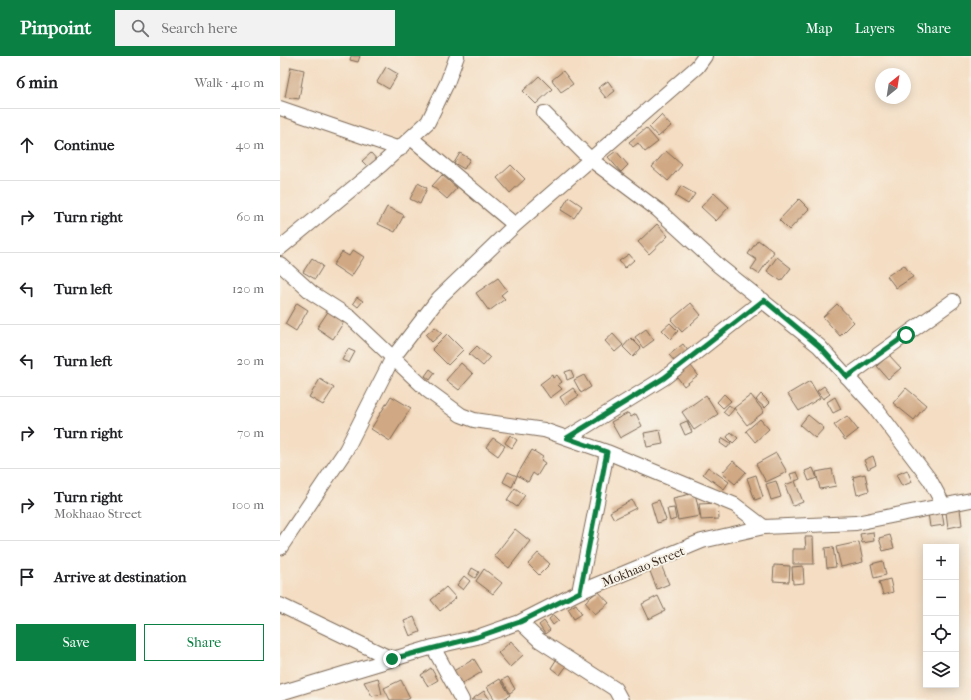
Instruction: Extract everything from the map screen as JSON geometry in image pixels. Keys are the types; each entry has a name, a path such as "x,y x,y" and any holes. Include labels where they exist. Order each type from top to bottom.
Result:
{"street":[{"path":"280,248 400,149 428,122 447,83 457,56"},
{"path":"280,548 346,450 392,359 438,298 515,225 697,67 702,57"},
{"path":"280,108 400,149"},
{"path":"544,113 590,159 658,210 719,266 764,300 819,346 874,406 930,480 944,506"},
{"path":"411,138 515,225"},
{"path":"280,264 312,293 351,318 426,390 461,415 474,420 544,430 607,452 735,505 764,527"},
{"path":"567,438 664,378 764,300"},
{"path":"847,377 953,301"},
{"path":"580,592 607,452"},
{"name":"Mokhaao Street","path":"280,693 392,659 477,637 520,622 580,592 702,541 764,527 856,523 971,500"},
{"path":"280,605 392,659"},
{"path":"520,622 539,640 615,689 621,700"},
{"path":"433,648 462,700"},
{"path":"280,683 305,686"}],"building":[{"path":"351,56 360,56 358,62 350,60"},
{"path":"291,67 304,70 299,99 285,97"},
{"path":"386,67 398,74 389,89 377,82"},
{"path":"563,71 573,84 561,92 552,80"},
{"path":"539,76 552,89 536,104 523,91"},
{"path":"608,81 615,91 606,98 598,88"},
{"path":"661,115 671,126 658,137 649,127"},
{"path":"646,128 658,142 645,152 638,143 633,147 629,142"},
{"path":"616,151 628,165 621,172 608,157"},
{"path":"666,151 682,165 668,181 652,167"},
{"path":"371,153 379,162 370,169 362,161"},
{"path":"460,153 470,159 464,169 454,163"},
{"path":"511,165 525,179 510,193 497,178"},
{"path":"442,175 457,188 447,199 432,186"},
{"path":"418,183 427,188 420,204 410,199"},
{"path":"681,186 695,194 688,204 675,196"},
{"path":"714,193 729,207 716,221 701,207"},
{"path":"569,197 582,206 574,218 561,210"},
{"path":"799,199 809,209 789,230 779,220"},
{"path":"387,207 404,215 395,232 378,224"},
{"path":"657,224 668,236 649,254 638,242"},
{"path":"758,240 774,252 759,274 751,269 757,260 748,254"},
{"path":"353,250 364,257 351,277 333,265 342,252 349,256"},
{"path":"629,254 634,260 625,268 619,261"},
{"path":"777,257 791,268 781,281 767,271"},
{"path":"312,258 323,266 315,279 303,272"},
{"path":"904,265 913,277 896,288 887,276"},
{"path":"498,278 507,290 501,295 505,299 489,311 476,293"},
{"path":"357,297 363,301 358,307 353,303"},
{"path":"297,303 308,310 296,331 285,324"},
{"path":"691,303 701,315 682,332 671,320"},
{"path":"837,304 854,322 840,336 823,317"},
{"path":"329,310 345,320 333,339 317,328"},
{"path":"670,323 678,331 671,339 662,330"},
{"path":"435,327 442,333 432,342 426,335"},
{"path":"646,329 654,340 643,348 635,337"},
{"path":"447,334 463,350 448,365 432,349"},
{"path":"613,334 623,345 615,352 605,341"},
{"path":"631,338 641,348 633,357 623,347"},
{"path":"683,344 691,355 678,365 669,355"},
{"path":"477,346 490,358 483,366 469,354"},
{"path":"348,349 355,352 349,363 342,360"},
{"path":"889,355 901,368 888,379 877,366"},
{"path":"688,362 698,375 684,386 674,373"},
{"path":"461,363 473,374 459,390 446,380"},
{"path":"430,369 435,373 430,380 425,376"},
{"path":"571,370 574,377 567,380 565,372"},
{"path":"552,375 553,378 557,375 562,382 558,385 562,389 550,398 540,384"},
{"path":"584,375 591,387 581,393 574,380"},
{"path":"320,379 334,388 323,405 309,397"},
{"path":"810,381 820,398 799,411 788,394"},
{"path":"824,386 830,394 823,399 817,391"},
{"path":"573,388 579,396 565,405 560,397"},
{"path":"906,388 926,405 914,420 893,403"},
{"path":"724,394 731,401 723,408 717,402"},
{"path":"761,394 770,403 765,408 756,400"},
{"path":"706,395 718,414 694,430 682,412"},
{"path":"751,395 764,412 747,425 734,408"},
{"path":"391,396 411,408 390,441 371,429"},
{"path":"835,397 841,409 833,413 827,402"},
{"path":"729,405 734,409 728,416 723,412"},
{"path":"628,413 631,417 636,414 642,426 620,438 611,422"},
{"path":"808,415 824,428 815,438 800,425"},
{"path":"847,416 858,430 845,440 834,425"},
{"path":"760,419 769,429 755,442 746,431"},
{"path":"687,421 692,432 685,435 680,424"},
{"path":"660,430 663,444 647,447 644,433"},
{"path":"731,432 738,438 733,443 727,437"},
{"path":"510,435 517,440 512,448 505,443"},
{"path":"493,438 505,446 498,456 486,447"},
{"path":"723,438 731,443 727,448 720,443"},
{"path":"532,450 543,457 541,460 545,463 537,476 533,473 528,482 517,475"},
{"path":"776,453 787,472 766,482 756,464"},
{"path":"873,456 876,465 868,469 864,460"},
{"path":"733,461 746,472 735,484 722,473"},
{"path":"708,467 729,482 724,489 703,474"},
{"path":"813,468 817,478 809,481 805,471"},
{"path":"832,469 836,486 820,489 816,472"},
{"path":"907,470 912,482 902,486 896,475"},
{"path":"508,472 517,476 512,487 503,482"},
{"path":"797,472 800,479 795,481 803,502 793,506 785,485 793,482 790,474"},
{"path":"865,474 869,491 857,495 853,477"},
{"path":"756,475 763,497 755,500 747,478"},
{"path":"776,481 781,497 771,500 766,484"},
{"path":"515,488 525,495 517,507 507,500"},
{"path":"695,493 700,516 678,520 673,498"},
{"path":"632,500 636,508 614,519 610,512"},
{"path":"659,500 666,520 657,523 651,503"},
{"path":"718,503 719,519 701,520 699,504"},
{"path":"674,508 676,519 670,521 667,509"},
{"path":"960,509 962,525 948,528 946,512"},
{"path":"942,512 944,525 930,527 928,513"},
{"path":"515,529 530,541 509,568 494,556"},
{"path":"873,532 874,541 862,543 860,534"},
{"path":"890,535 894,548 883,551 879,538"},
{"path":"805,537 813,537 814,564 793,564 793,549 806,549"},
{"path":"859,542 863,562 841,567 836,547"},
{"path":"833,547 836,567 827,568 825,548"},
{"path":"538,553 550,564 539,575 528,564"},
{"path":"883,561 886,575 874,578 871,564"},
{"path":"661,565 669,584 657,589 649,569"},
{"path":"774,565 790,566 789,582 773,581"},
{"path":"803,566 804,583 793,584 792,567"},
{"path":"472,568 479,572 475,578 469,574"},
{"path":"484,569 502,583 493,594 476,581"},
{"path":"464,576 470,581 463,590 457,585"},
{"path":"890,579 893,592 883,595 879,582"},
{"path":"446,587 456,598 440,611 431,600"},
{"path":"598,591 609,603 595,614 585,602"},
{"path":"658,596 665,611 649,619 642,604"},
{"path":"576,604 582,614 574,619 568,609"},
{"path":"554,615 559,620 553,625 549,619"},
{"path":"414,617 420,632 410,636 404,621"},
{"path":"544,621 550,630 545,634 539,625"},
{"path":"511,641 523,655 510,667 498,653"},
{"path":"558,657 568,664 560,675 551,668"},
{"path":"474,659 482,672 458,686 450,673"},
{"path":"431,668 438,680 428,686 421,675"},
{"path":"508,677 515,689 510,693 502,680"},
{"path":"378,678 382,694 372,696 364,682"},
{"path":"500,679 510,695 502,700 495,700 487,687"},
{"path":"401,680 410,698 406,700 390,700 384,688"},
{"path":"484,691 490,700 471,700"}],"route":[{"path":"392,659 477,637 520,622 580,592 607,452 567,438 664,378 764,300 819,346 847,377 906,335"}]}
